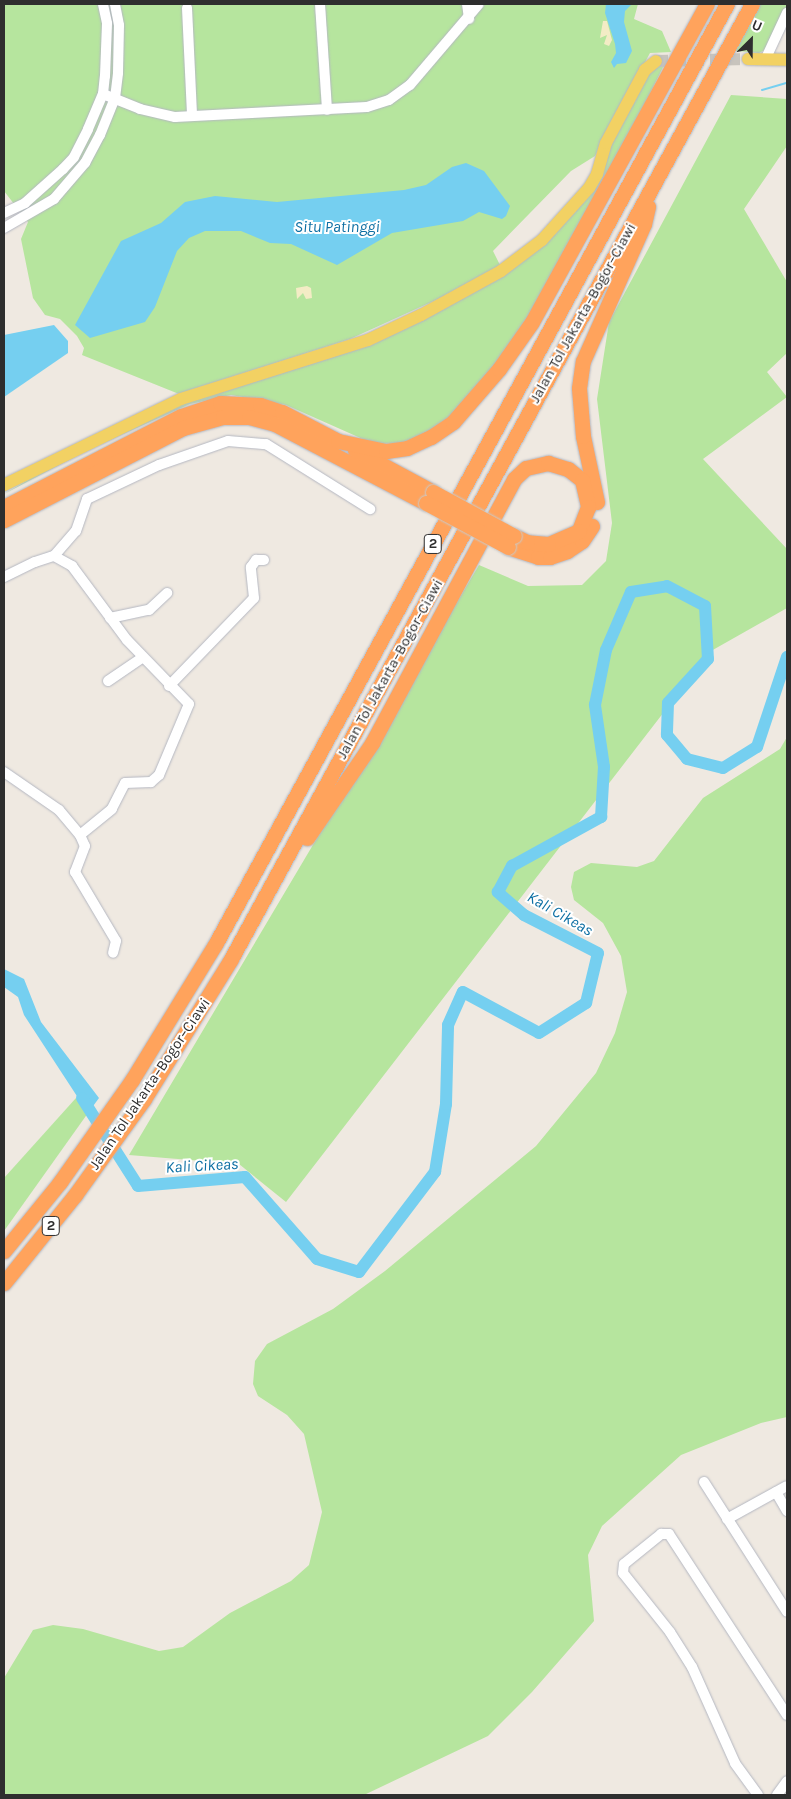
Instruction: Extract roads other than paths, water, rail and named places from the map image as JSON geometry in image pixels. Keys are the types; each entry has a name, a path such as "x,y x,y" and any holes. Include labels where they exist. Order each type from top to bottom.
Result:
{"highway":[{"path":"338,441 386,450 407,448 432,437 453,422 470,404 532,322 707,4"},
{"name":"Jalan Tol Jakarta–Bogor–Ciawi","path":"4,1251 80,1154 132,1080 216,943 727,4"},
{"name":"Jalan Tol Jakarta–Bogor–Ciawi","path":"4,1284 95,1168 186,1036 258,910 752,4"},
{"path":"4,520 166,436 206,420 222,417 249,417 275,424 429,498 538,557 550,557 567,552 582,541 591,529 596,514 597,496 583,436 578,388 583,361 644,224 652,187"},
{"path":"4,507 181,416 220,403 260,405 282,412 338,441 429,498"},
{"path":"258,910 372,743 514,479 526,468 548,463 568,469 582,480 588,507 579,531 548,544 511,542"}],"main road":[{"path":"748,59 787,60"},
{"path":"4,485 181,399 368,340 429,311 501,271 542,240 589,188 597,174 606,143 645,70 656,61"}],"street":[{"path":"4,213 25,203 74,157 103,94 108,51 107,23 103,4"},
{"path":"4,228 54,199 85,163 115,98 120,57 115,4"},
{"path":"320,4 327,110"},
{"path":"467,4 468,19"},
{"path":"103,94 154,113 192,116 367,107 389,100 410,85 479,4"},
{"path":"187,8 192,116"},
{"path":"766,58 787,13"},
{"path":"74,157 85,163"},
{"path":"63,169 73,178"},
{"path":"4,577 35,562 54,556 76,531 87,500 159,465 228,441 266,444 370,509"},
{"path":"54,556 72,566 110,618 142,657 189,707 159,775 151,782 125,783 112,809 80,835"},
{"path":"169,686 254,598 251,567 256,560 264,560"},
{"path":"110,618 149,610 167,593"},
{"path":"108,682 142,657"},
{"path":"4,772 59,810 80,835 85,846 75,872 96,911 116,940 113,953"},
{"path":"704,1482 787,1612"},
{"path":"727,1519 787,1486"},
{"path":"776,1492 787,1511"},
{"path":"758,1795 735,1763 692,1667 670,1632 623,1573 624,1564 661,1534 669,1534 787,1715"},
{"path":"777,1795 787,1781"}],"water":[{"path":"606,4 632,4 625,11 624,22 632,51 626,63 617,64 614,68 611,62 616,53 615,44 605,13"},
{"name":"Situ Patinggi","path":"466,163 484,171 510,206 506,216 502,219 479,212 463,221 392,233 337,265 291,244 270,243 241,231 205,231 189,238 177,251 155,307 145,322 90,338 75,325 121,241 161,223 185,202 215,196 277,202 404,190 426,185 452,167"},
{"path":"54,325 68,341 68,353 4,397 4,335"},
{"path":"4,969 24,979 41,1022 99,1098 88,1113 24,1015 18,997 4,987"}],"waterway":[{"path":"762,90 787,83"},
{"name":"Kali Cikeas","path":"82,1098 138,1186 245,1177 317,1259 359,1272 435,1172 446,1104 448,1025 463,992 539,1033 586,1003 598,953 524,915 498,892 512,866 601,817 604,767 595,705 606,650 631,592 667,586 705,606 708,659 668,703 667,735 687,759 723,768 757,747 787,657"}],"tunnel":[{"path":"656,61 748,59"}]}
